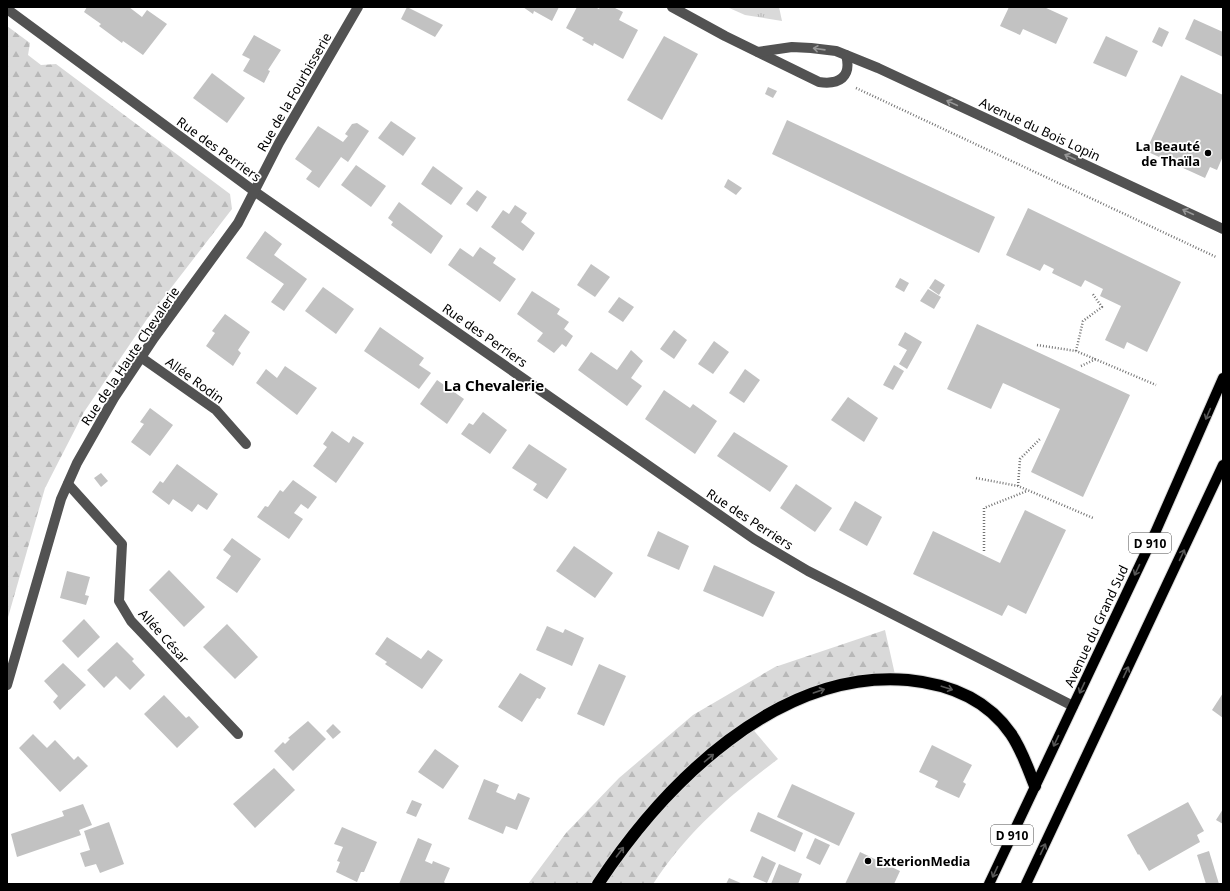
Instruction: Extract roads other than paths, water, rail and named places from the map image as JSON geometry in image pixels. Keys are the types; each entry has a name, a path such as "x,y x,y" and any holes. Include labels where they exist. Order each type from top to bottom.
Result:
{"highway":[{"path":"598,884 632,835 660,802 720,748 750,726 780,707 810,695 848,683 876,679 903,680 942,686 962,693 982,704 998,717 1011,734 1021,750 1035,786"}],"main road":[{"name":"Avenue du Grand Sud","path":"989,884 1155,533 1223,378"},
{"name":"D 910","path":"1026,884 1223,465"}],"street":[{"name":"Rue de la Fourbisserie","path":"254,191 279,143 358,7"},
{"path":"672,7 818,82 828,84 840,79 847,71 848,64 846,55"},
{"name":"Rue des Perriers","path":"7,8 254,191 754,539 808,571 1073,706"},
{"name":"Avenue du Bois Lopin","path":"758,52 792,47 836,51 1223,229"},
{"name":"Rue de la Haute Chevalerie","path":"7,685 61,499 96,428 142,358 238,223 254,191"},
{"name":"Allée Rodin","path":"142,358 216,410 246,444"},
{"name":"Allée César","path":"68,484 122,544 119,601 131,621 238,734"}],"place":[{"name":"La Beauté de Thaïla","path":"1208,153"},
{"name":"ExterionMedia","path":"868,861"}],"district":[{"name":"La Chevalerie","path":"494,385"}]}
